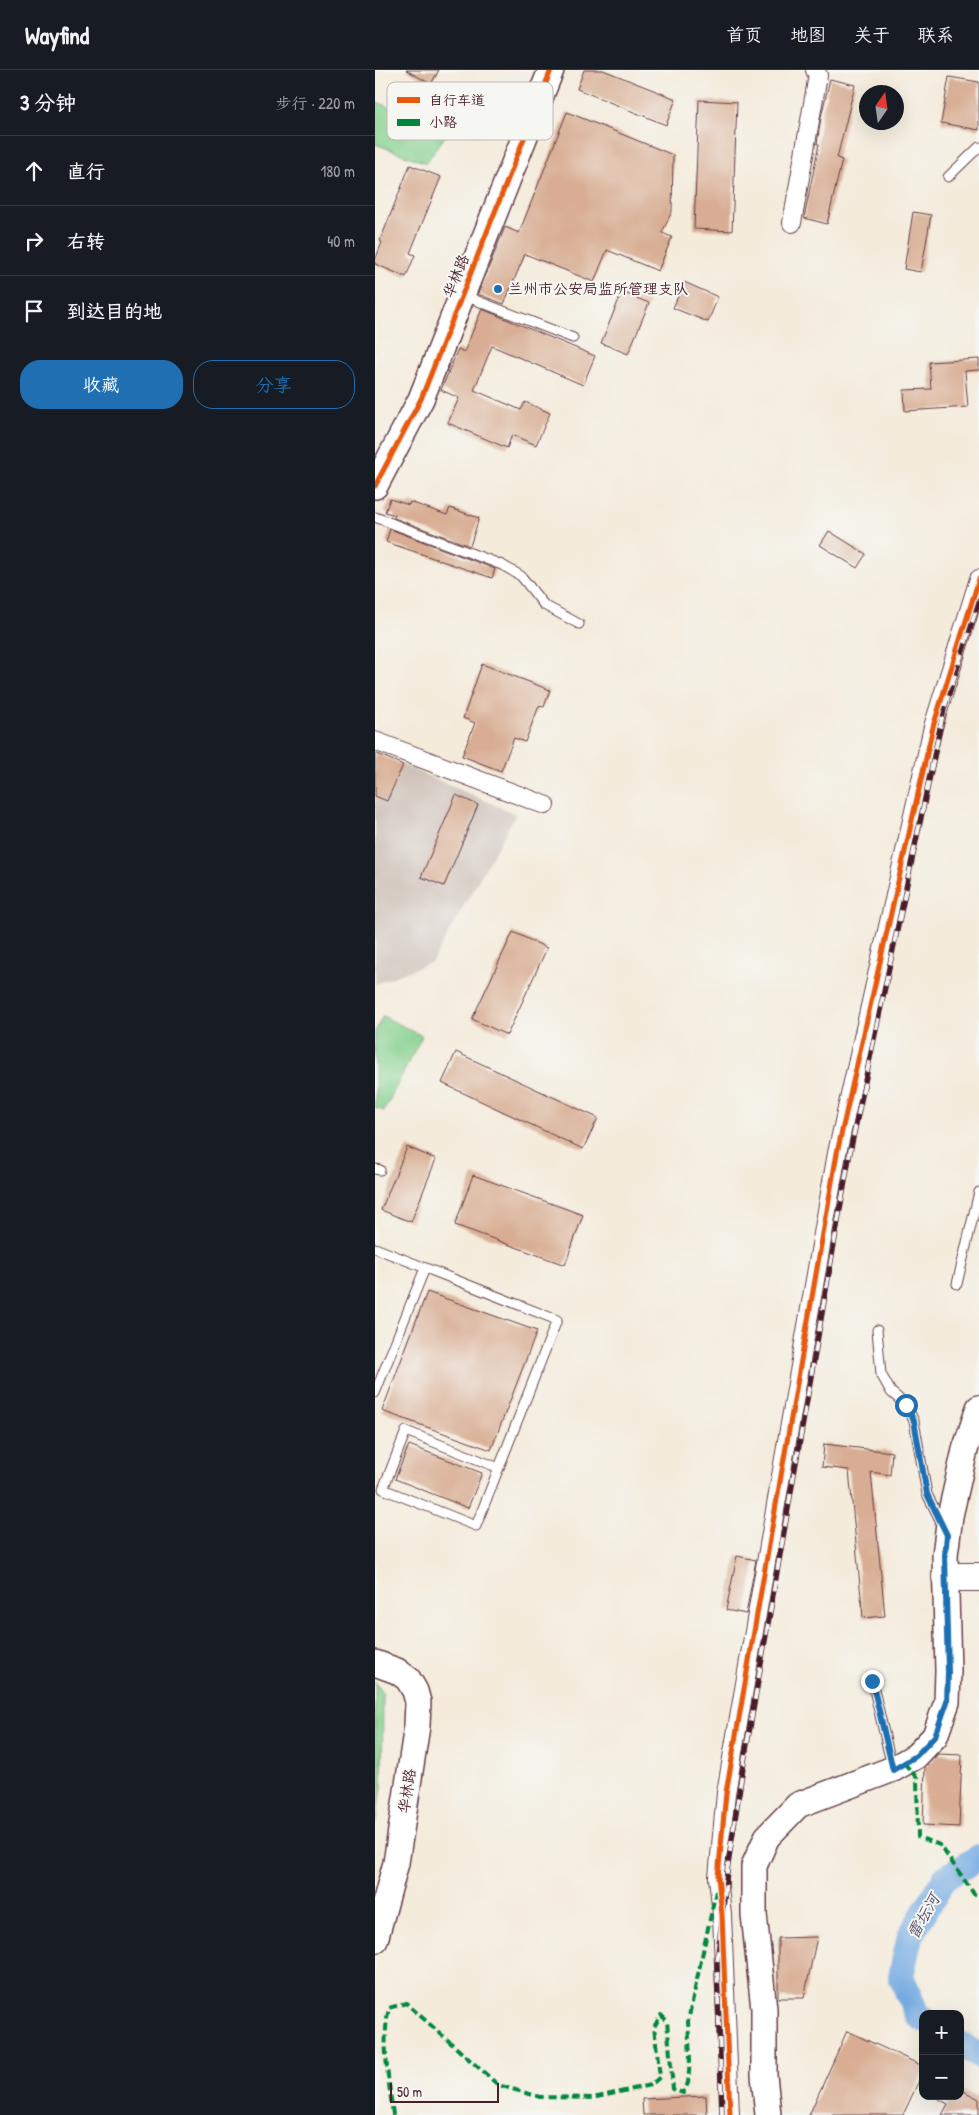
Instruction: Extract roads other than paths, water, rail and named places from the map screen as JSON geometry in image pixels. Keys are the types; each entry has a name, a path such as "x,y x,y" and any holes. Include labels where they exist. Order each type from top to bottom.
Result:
{"highway":[{"path":"946,1577 979,1577"}],"street":[{"name":"华林路","path":"546,82 551,70"},
{"path":"792,223 818,75 815,70"},
{"name":"华林路","path":"376,481 421,399 523,140"},
{"path":"730,2115 722,1915 718,1877 726,1793 837,1153 933,727 979,579"},
{"path":"375,741 545,805"},
{"path":"768,2115 764,2075 763,2009 754,1914 754,1866 767,1837 798,1805 893,1770 916,1756 935,1736 947,1702 946,1577 949,1516 965,1450 975,1434 979,1408"},
{"name":"华林路","path":"375,1663 397,1671 408,1679 415,1691 418,1702 417,1726 396,1863 378,1914 375,1940"}],"lane":[{"path":"948,177 979,147"},
{"path":"462,295 573,338"},
{"path":"375,517 502,565 521,576 544,605 579,624"},
{"path":"957,1284 979,1192"},
{"path":"375,1248 557,1320 499,1468 476,1526 383,1489 406,1431 499,1468"},
{"path":"375,1392 425,1268"},
{"path":"877,1330 881,1374 891,1392 906,1405 914,1421 927,1494 947,1535"},
{"path":"872,1681 893,1770"}],"waterway":[{"name":"雷坛河","path":"919,2016 901,1976 910,1936 945,1878 979,1857"},
{"name":"雷坛河","path":"964,2047 979,2056"}],"railway":[{"path":"722,2115 717,1964 727,1871 742,1773 850,1152 944,709 979,601"}],"place":[{"name":"兰州市公安局监所管理支队","path":"498,289"}]}
